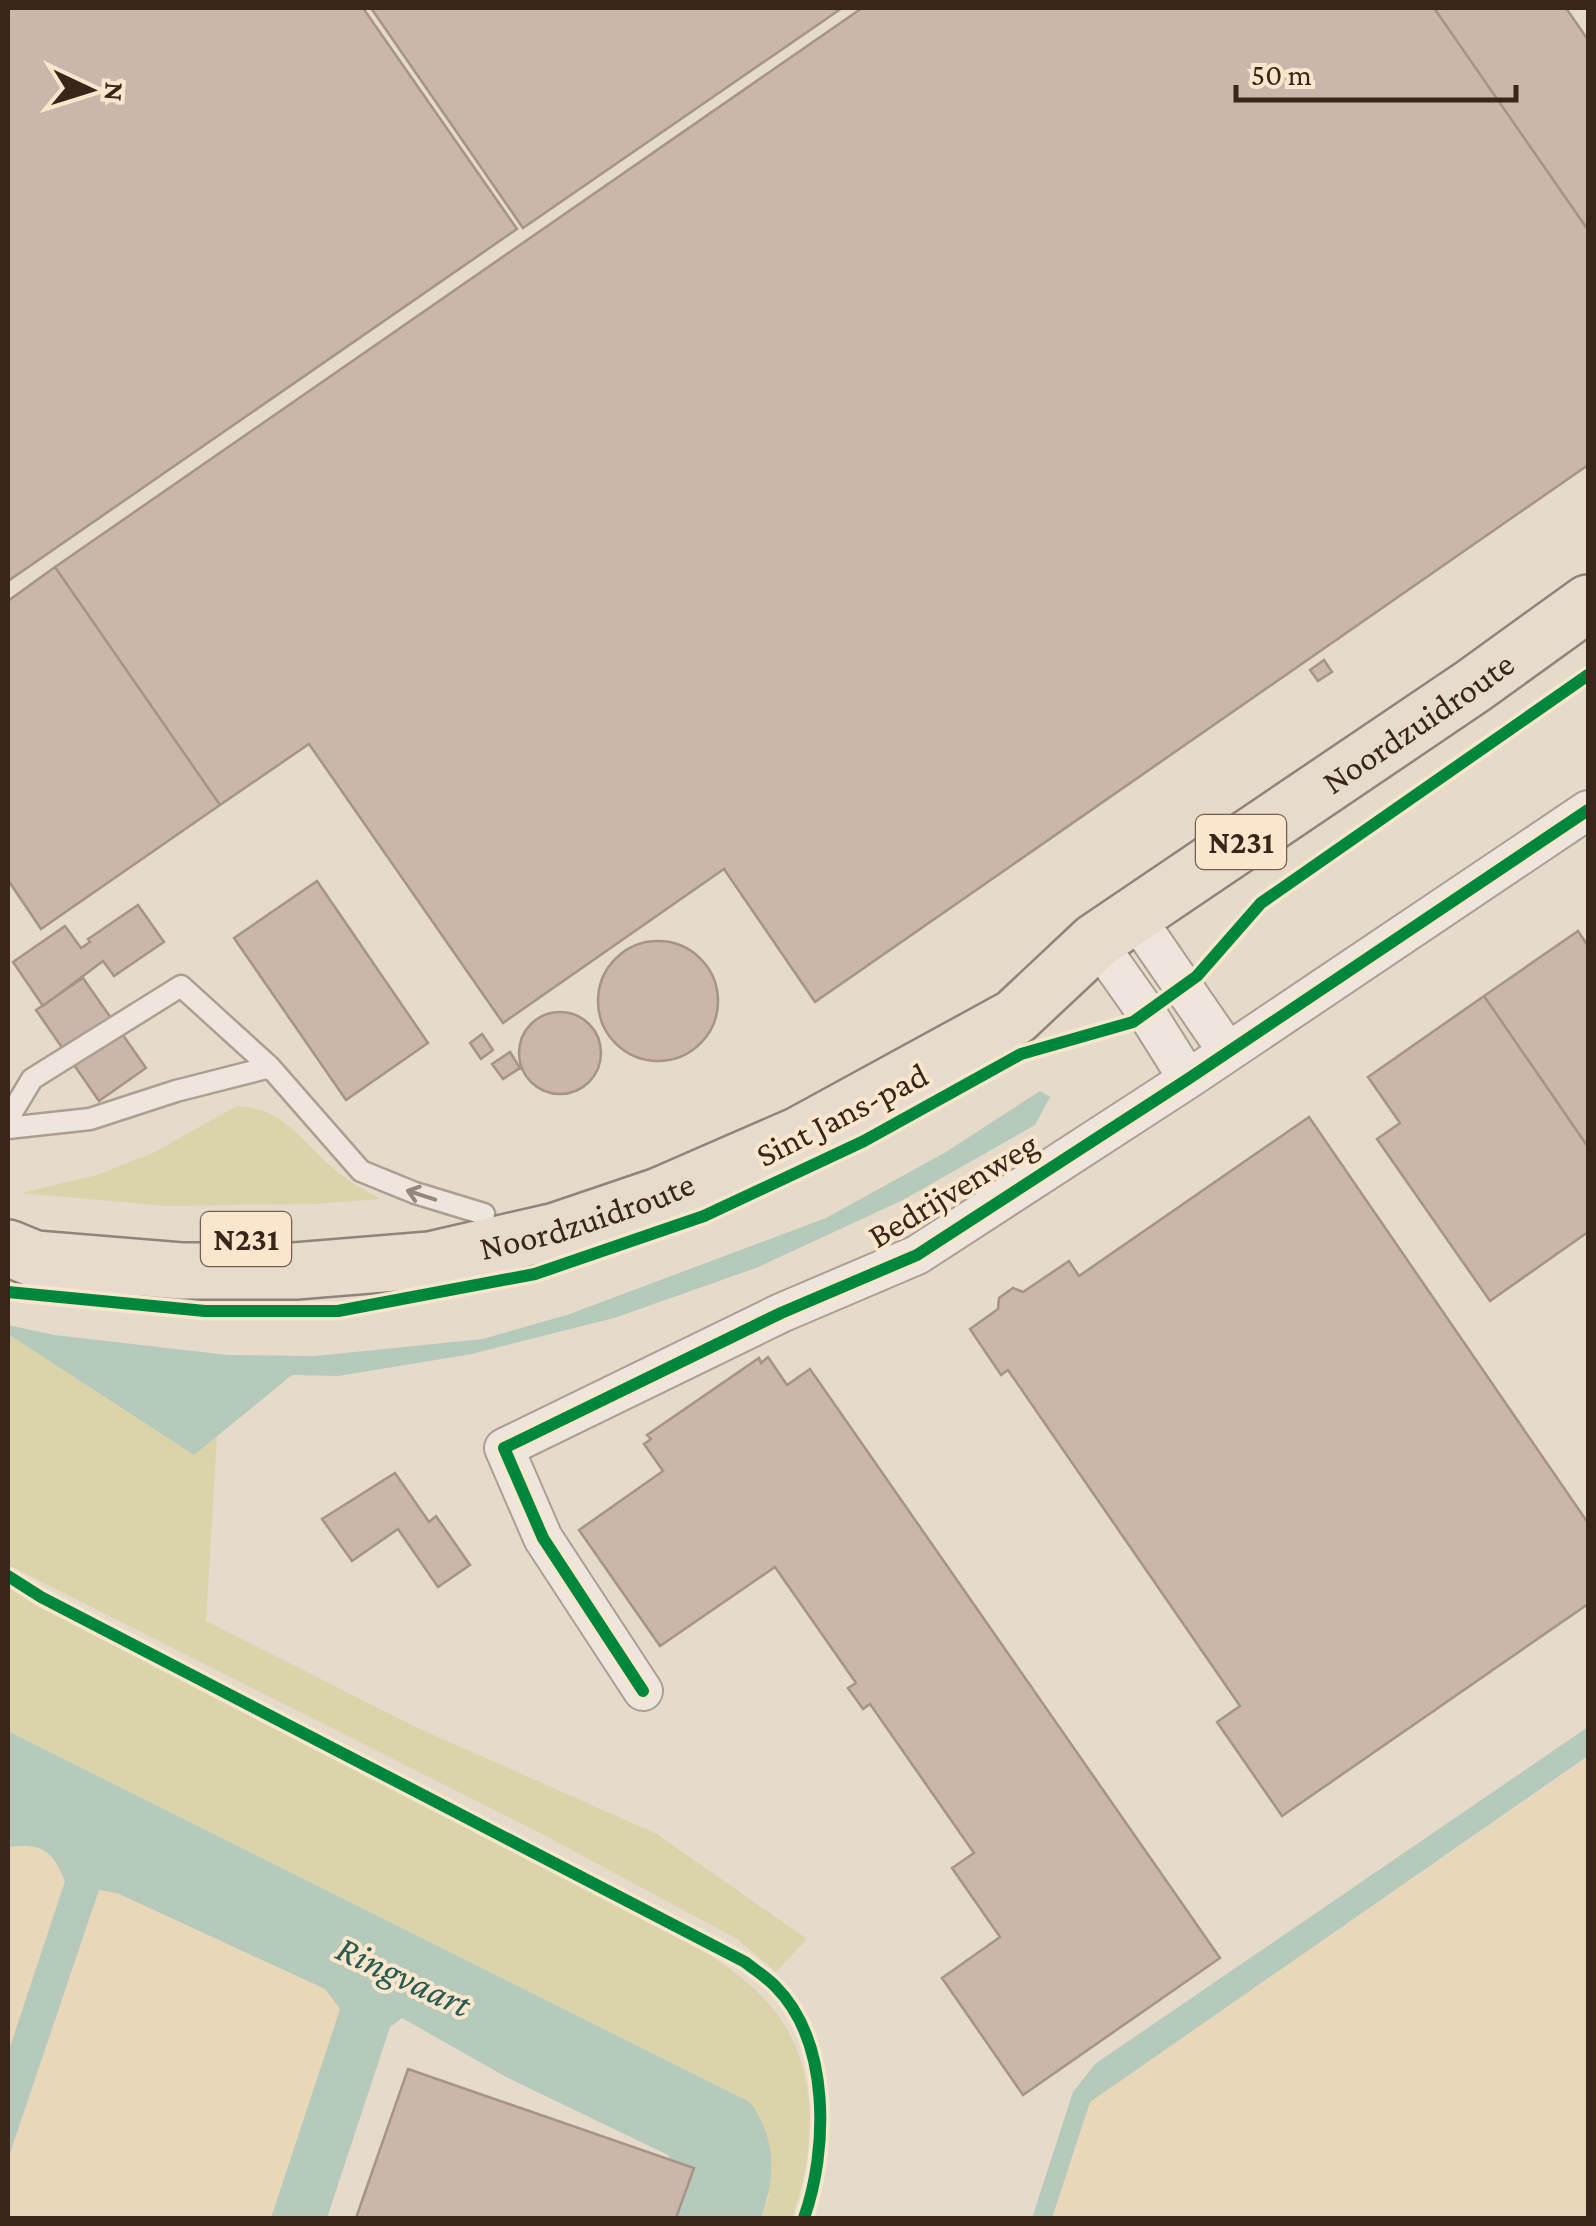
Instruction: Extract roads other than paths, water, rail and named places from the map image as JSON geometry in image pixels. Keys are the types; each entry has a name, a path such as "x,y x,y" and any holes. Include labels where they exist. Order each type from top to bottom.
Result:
{"main road":[{"name":"Noordzuidroute","path":"8,1221 182,1239 281,1239 372,1232 484,1214 555,1196 716,1137 1114,928 1474,686 1588,603"},
{"name":"Noordzuidroute","path":"8,1248 36,1259 181,1271 295,1271 430,1260 556,1231 659,1196 799,1134 1015,1017 1114,928"}],"street":[{"name":"Bedrijvenweg","path":"643,1691 544,1538 504,1448 780,1313 917,1255 1188,1079 1588,810"},
{"path":"1114,928 1228,1052"},
{"path":"1114,928 1188,1079"}],"lane":[{"path":"8,1119 32,1080 181,986 270,1067 361,1170 415,1194 484,1214"},
{"path":"8,1128 90,1119 176,1091 270,1067"}],"water":[{"path":"1040,1091 1050,1097 1035,1125 903,1200 756,1268 614,1318 472,1354 338,1376 292,1375 194,1455 8,1334 8,1325 54,1335 228,1355 315,1356 483,1339 567,1315 826,1218 946,1152"},
{"path":"1588,1727 1588,1756 1090,2102 1052,2218 1032,2218 1073,2092 1095,2064"},
{"name":"Ringvaart","path":"8,1731 750,2102 765,2130 771,2158 761,2218 677,2218 677,2181 668,2155 508,2078 402,2018 390,2027 327,2218 271,2218 340,2009 325,1989 117,1893 99,1890 8,2159 8,2053 65,1881 44,1851 29,1846 8,1847"}]}
